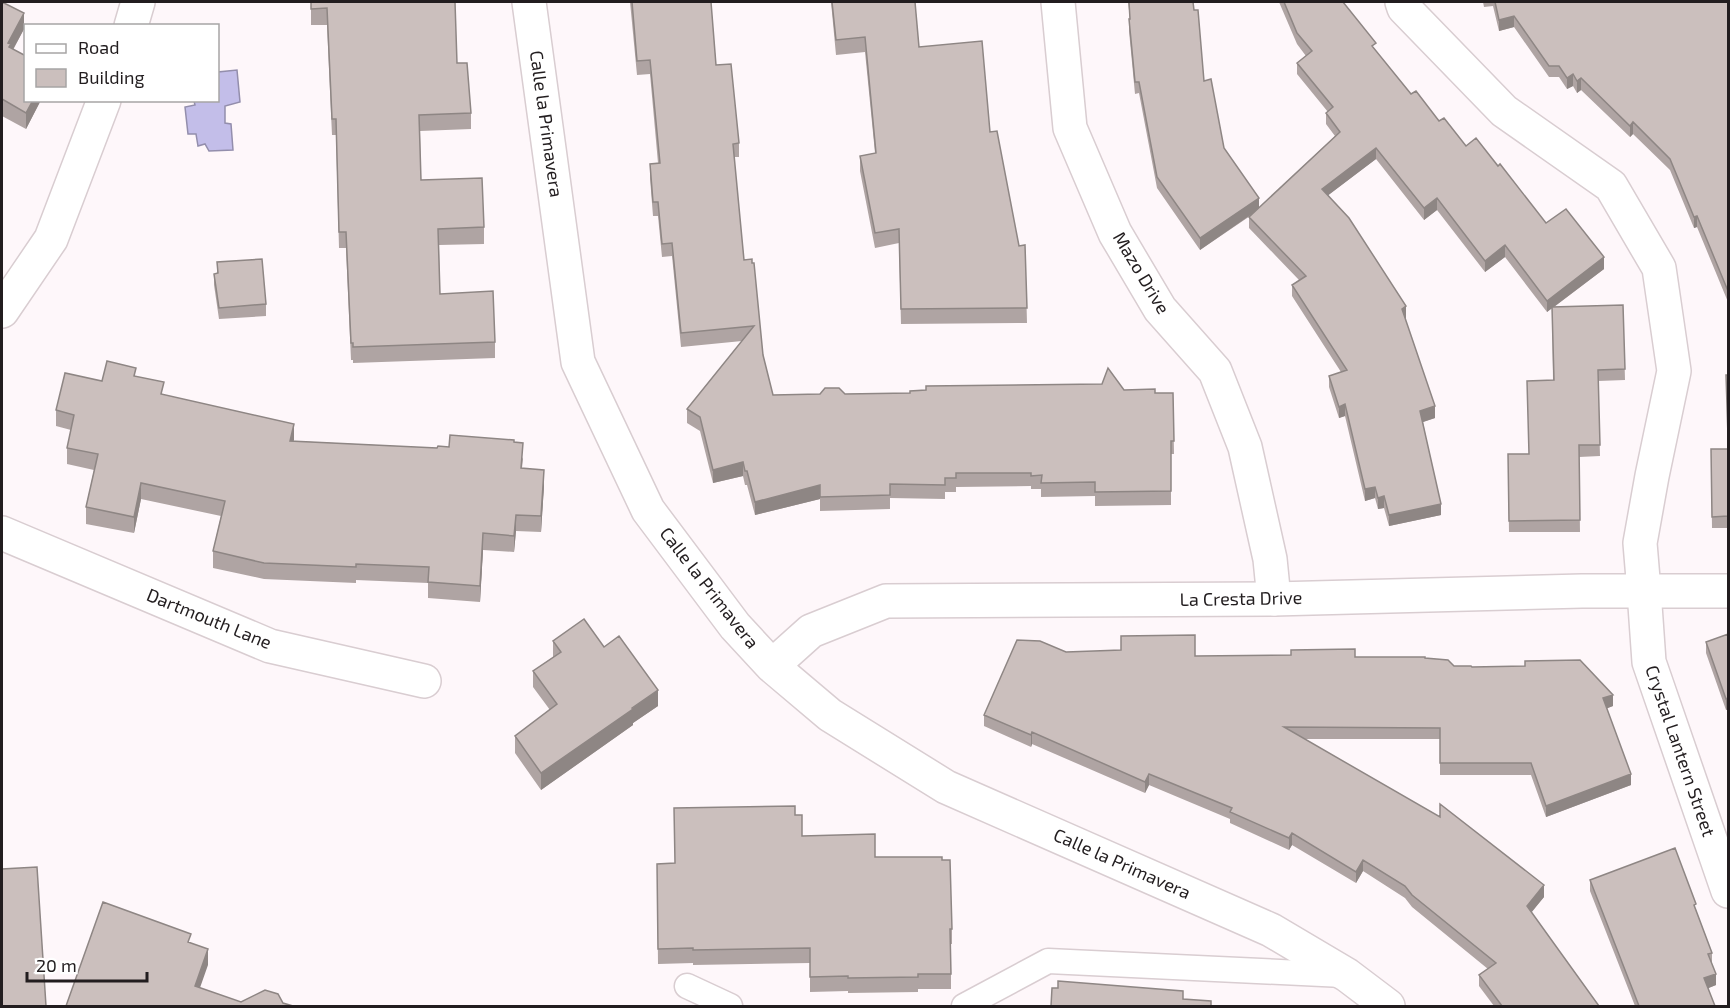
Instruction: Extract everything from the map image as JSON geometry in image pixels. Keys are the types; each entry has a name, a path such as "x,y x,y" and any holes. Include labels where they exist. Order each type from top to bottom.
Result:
{"street":[{"path":"132,24 138,2"},
{"name":"Calle la Primavera","path":"529,2 578,362 648,510 735,626 772,666 830,715 946,787 1271,930 1347,975 1388,1006"},
{"name":"Mazo Drive","path":"1058,2 1070,128 1115,233 1160,309 1215,371 1245,447 1270,559 1274,599"},
{"name":"Crystal Lantern Street","path":"1402,2 1404,8 1504,111 1611,186 1659,268 1674,371 1640,543 1649,662 1728,891"},
{"path":"2,311 51,239 103,102"},
{"name":"Dartmouth Lane","path":"2,532 270,646 424,681"},
{"name":"La Cresta Drive","path":"772,666 811,631 886,601 1274,599 1728,591"}],"lane":[{"path":"964,1006 1048,961 1347,975"},
{"path":"687,986 730,1006"}],"shaded area":[{"path":"237,70 240,102 225,106 225,123 231,124 233,150 209,151 205,144 198,146 196,134 188,134 185,107 195,105 194,102 219,102 219,72"}],"building":[{"path":"2,2 24,13 8,43 11,44 9,47 24,55 24,102 32,102 26,113 2,99"},
{"path":"311,2 455,2 457,63 467,63 471,113 419,115 421,180 482,178 484,227 438,229 440,294 493,291 495,342 353,347 346,232 339,232 336,119 332,119 327,8 311,9"},
{"path":"632,2 711,2 716,65 731,64 739,143 733,144 744,260 752,259 754,263 763,355 773,395 820,394 825,388 839,388 845,394 910,393 910,391 926,390 926,386 1102,384 1108,368 1124,390 1155,389 1155,393 1173,393 1174,441 1171,441 1171,491 1095,492 1095,482 1041,483 1042,475 1031,476 1031,473 956,473 956,478 945,478 945,485 890,484 890,495 820,497 820,485 755,502 743,462 713,470 700,417 687,409 754,326 681,333 672,243 662,244 658,202 653,202 650,164 660,163 650,60 637,61"},
{"path":"832,2 915,2 919,47 982,41 990,132 997,131 1019,246 1025,245 1027,308 901,309 899,229 875,233 860,156 876,153 865,37 836,40"},
{"path":"1129,2 1193,2 1194,10 1198,10 1204,81 1211,79 1224,148 1259,198 1200,238 1157,177 1139,82 1135,82"},
{"path":"1284,2 1343,2 1376,43 1372,46 1411,94 1416,91 1439,121 1444,118 1466,146 1476,138 1498,166 1500,164 1546,223 1566,209 1604,257 1547,301 1505,245 1485,261 1437,198 1424,208 1376,148 1322,189 1349,218 1406,306 1402,309 1435,406 1420,411 1441,504 1389,515 1384,496 1378,498 1375,487 1365,489 1345,404 1339,407 1329,376 1347,370 1292,285 1306,276 1249,217 1340,132 1326,113 1333,107 1297,63 1312,51 1297,33"},
{"path":"1495,2 1728,2 1728,291 1670,159 1633,122 1630,126 1581,78 1577,81 1573,74 1567,78 1559,66 1549,66 1514,16 1499,20"},
{"path":"262,259 266,304 219,308 214,274 218,273 217,262"},
{"path":"1623,305 1625,369 1598,370 1600,445 1579,445 1580,520 1509,521 1508,454 1529,454 1527,381 1554,380 1552,307"},
{"path":"107,361 136,368 134,376 164,382 161,394 294,424 290,441 437,448 438,446 449,447 450,435 514,440 514,442 523,443 521,468 544,470 541,516 516,515 514,536 483,533 480,586 428,582 429,567 264,563 213,551 225,501 141,483 134,517 86,507 98,454 67,448 74,415 56,410 65,373 102,381"},
{"path":"1726,375 1728,375 1728,436"},
{"path":"1711,449 1728,449 1728,516 1712,517"},
{"path":"584,619 604,647 619,636 658,690 541,773 515,736 557,704 533,671 561,652 553,641"},
{"path":"1728,634 1728,698 1726,699 1706,642"},
{"path":"1195,635 1195,656 1291,655 1291,650 1355,649 1355,657 1425,657 1448,660 1454,666 1472,667 1525,666 1525,661 1580,660 1613,695 1603,698 1631,774 1546,806 1531,763 1440,763 1440,728 1284,727 1440,817 1440,804 1544,885 1527,906 1599,1006 1502,1006 1479,975 1496,963 1412,895 1405,886 1363,860 1356,872 1292,833 1289,838 1230,812 1232,808 1149,774 1145,782 1032,732 1031,735 984,715 1017,640 1040,641 1066,652 1121,650 1121,636"},
{"path":"795,806 795,815 802,815 802,836 875,834 875,857 942,857 942,860 950,860 951,974 918,974 918,977 810,977 810,948 658,949 657,864 675,863 674,808"},
{"path":"1675,848 1712,953 1708,954 1716,974 1704,978 1715,1006 1639,1006 1590,880"},
{"path":"37,867 46,1006 2,1006 2,869"},
{"path":"103,902 191,934 188,942 208,949 195,986 241,1002 265,990 278,994 283,1003 293,1006 66,1006"},
{"path":"1058,981 1183,991 1183,999 1211,1001 1211,1006 1051,1006 1052,988 1058,988"}]}
